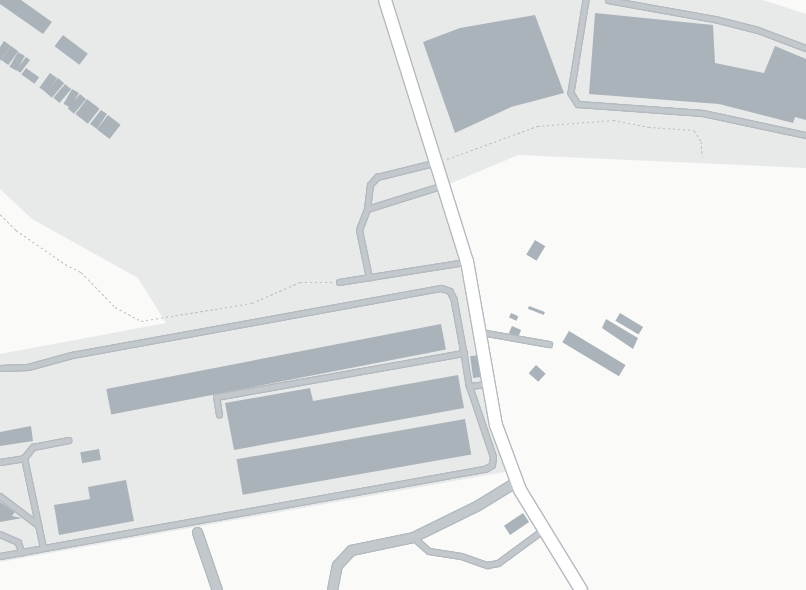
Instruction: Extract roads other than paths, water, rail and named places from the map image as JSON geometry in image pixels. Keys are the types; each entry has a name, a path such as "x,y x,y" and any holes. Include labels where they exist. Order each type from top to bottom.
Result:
{"street":[{"path":"386,0 434,163 467,261 496,425 517,481 544,530 581,590"},
{"path":"332,590 337,565 351,550 413,537 478,505 517,481"},
{"path":"197,532 217,590"}],"lane":[{"path":"586,0 571,93 578,104 703,113 806,135"},
{"path":"608,0 715,19 758,30 806,48"},
{"path":"370,278 360,230 367,209 370,185 377,177 434,163"},
{"path":"367,209 442,185"},
{"path":"339,282 467,261"},
{"path":"0,368 28,367 72,355 441,288 450,291 454,299 469,386 494,457 492,465 485,469 0,556"},
{"path":"481,332 549,344"},
{"path":"219,416 216,397 464,353"},
{"path":"469,386 488,383"},
{"path":"0,462 24,458 33,447 68,440"},
{"path":"24,458 43,548"},
{"path":"0,496 38,524"},
{"path":"413,537 429,551 461,556 487,565 498,562 544,530"},
{"path":"0,534 18,542 22,552"}]}
